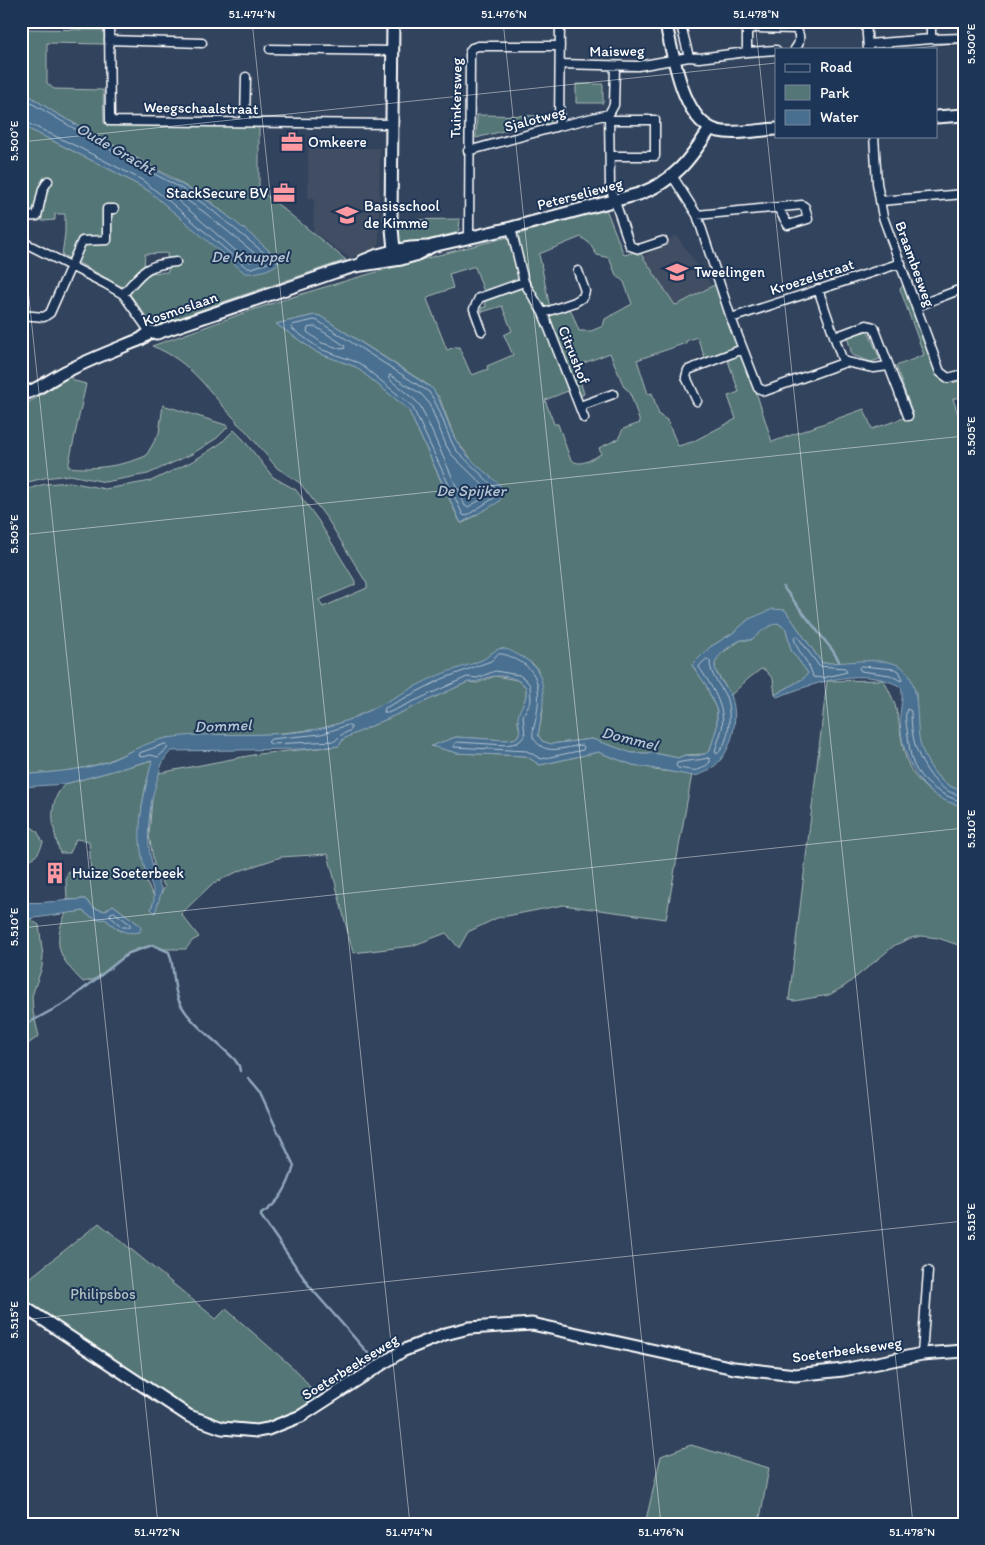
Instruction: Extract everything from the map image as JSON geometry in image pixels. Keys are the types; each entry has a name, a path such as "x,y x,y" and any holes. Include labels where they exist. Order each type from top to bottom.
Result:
{"street":[{"name":"Weegschaalstraat","path":"109,21 110,121 391,124"},
{"path":"393,21 391,218 394,255"},
{"path":"559,126 560,21"},
{"path":"665,21 684,94 689,107 700,121 710,129 724,132 775,129"},
{"path":"680,21 689,57"},
{"path":"866,21 868,46 931,39 964,38"},
{"path":"931,21 931,39"},
{"path":"748,52 747,32 751,28 796,29 799,43 796,48"},
{"path":"109,40 202,43"},
{"name":"Tuinkersweg","path":"469,237 470,51 478,46 560,46"},
{"path":"270,49 393,51"},
{"name":"Maisweg","path":"560,64 638,66 689,57 699,58 775,50"},
{"path":"614,66 614,105 610,117 610,187 630,246 639,249 663,241"},
{"path":"245,122 246,76"},
{"path":"938,117 964,115"},
{"name":"Sjalotweg","path":"468,150 559,126 610,117 655,120 655,156 610,156"},
{"name":"Peterselieweg","path":"394,255 415,255 432,246 511,228 654,189 673,177 691,157 710,129"},
{"name":"Braambesweg","path":"874,138 877,183 883,217 940,372 948,378 964,374"},
{"path":"673,177 697,214 731,318 758,388 765,391 846,362"},
{"path":"21,217 37,216 43,189 48,181"},
{"path":"880,201 963,196"},
{"path":"697,214 778,208"},
{"path":"21,315 44,317 50,314 82,241 107,240 107,209 114,209"},
{"name":"Citrushof","path":"511,228 524,282 543,313 584,418"},
{"path":"21,241 123,294 150,332"},
{"name":"Kosmoslaan","path":"21,395 36,389 68,370 141,339 150,332 157,333 249,300 394,255"},
{"path":"123,294 147,268 158,263 176,262"},
{"name":"Kroezelstraat","path":"731,318 901,263"},
{"name":"Citrushof","path":"543,313 584,297 585,291 578,270"},
{"path":"482,331 474,309 478,298 524,282"},
{"path":"917,306 964,288"},
{"path":"818,289 842,359 846,362 874,368 888,366"},
{"path":"835,337 867,325 874,327 908,416"},
{"path":"697,401 686,377 688,370 743,350"},
{"name":"Citrushof","path":"580,406 613,394"},
{"path":"922,1354 928,1271"},
{"name":"Soeterbeekseweg","path":"21,1305 190,1416 222,1428 257,1431 268,1429 301,1416 402,1351 444,1334 469,1328 532,1324 734,1368 795,1375 843,1370 922,1354 964,1351"}],"shaded area":[{"name":"Basisschool de Kimme","path":"308,148 380,148 379,243 377,249 350,258 313,232 314,199 308,199"},
{"name":"Tweelingen","path":"676,235 712,286 675,305 643,257"}],"green space":[{"path":"21,29 104,30 104,44 47,43 47,83 54,89 103,90 104,123 259,126 259,189 346,260 158,326 149,320 129,293 147,273 168,272 167,253 145,254 144,267 124,288 77,262 84,244 107,244 107,237 78,238 71,259 62,255 65,214 55,214 55,220 42,221 40,209 21,211 21,125 149,191 245,272 267,269 278,263 278,258 211,202 169,176 52,111 21,90"},
{"path":"576,84 603,84 603,103 576,103"},
{"path":"477,115 551,116 551,125 546,126 546,120 476,138"},
{"path":"606,209 624,255 639,251 675,305 716,284 739,346 705,358 697,337 686,341 686,343 637,360 648,394 652,393 659,415 667,420 678,446 692,442 736,419 728,396 739,392 727,358 742,354 772,442 864,409 872,429 913,415 896,366 924,355 900,289 904,284 939,378 948,382 959,381 964,395 953,399 961,422 964,422 964,790 956,789 941,780 929,766 921,750 916,716 916,691 848,663 822,663 785,610 749,619 733,633 710,647 692,665 706,685 717,711 717,727 710,750 705,754 685,755 678,758 654,753 631,753 592,739 551,744 542,741 538,735 543,711 538,670 533,664 522,657 491,653 489,657 346,721 320,729 272,734 167,738 106,762 88,767 21,775 21,491 45,484 70,482 105,489 151,481 195,460 221,443 234,430 273,477 296,490 318,520 355,581 355,585 319,600 323,607 367,588 367,584 328,520 300,483 277,468 189,369 178,360 152,346 252,310 315,290 411,262 508,237 519,280 484,292 475,267 472,267 449,274 453,288 430,296 427,299 447,350 459,347 472,375 488,369 487,366 513,355 504,335 512,331 502,306 482,312 481,308 486,307 485,301 523,287 543,322 568,391 545,400 554,424 558,424 570,458 577,463 585,462 601,454 599,448 618,439 623,429 640,423 630,392 624,387 610,353 576,366 584,394 578,397 550,316 570,308 579,331 591,331 603,326 605,319 632,304 624,282 616,275 609,258 597,255 589,243 581,237 539,254 550,308 546,310 528,278 516,235 586,213","holes":["315,315 320,316 428,385 439,397 456,441 470,457 478,514 461,523 408,409 356,367 318,353 276,324"]},
{"path":"460,219 459,230 455,233 408,245 402,245 396,238 395,220"},
{"path":"868,331 880,359 871,362 852,355 847,336"},
{"path":"70,377 75,381 86,384 68,467 108,466 146,456 159,433 163,405 229,426 217,438 192,454 148,474 105,482 70,475 44,478 21,484 21,407"},
{"path":"778,623 786,629 791,650 808,673 804,678 775,695 773,679 765,670 761,669 731,695 715,670 715,663 719,655 741,640 751,640 768,625"},
{"path":"495,676 517,680 526,687 526,696 518,722 520,731 517,737 506,740 456,737 432,746 457,753 526,756 540,765 598,752 633,765 649,767 654,770 692,774 666,919 563,905 497,918 468,932 459,948 446,933 412,946 353,953 328,854 281,857 239,871 212,884 181,914 199,937 192,941 186,949 163,949 153,945 137,949 129,953 97,979 83,982 69,966 60,951 59,943 61,924 66,913 83,911 93,918 105,919 120,931 141,926 113,905 105,911 94,908 85,899 67,900 66,876 69,872 91,872 89,841 76,839 70,853 60,853 53,826 53,808 59,791 65,784 153,760 145,790 141,819 142,848 149,879 146,882 155,898 151,909 165,887 155,870 149,835 154,774 258,754 339,746 343,739 468,682 477,683"},
{"path":"884,680 895,705 904,752 913,774 932,793 940,798 964,806 964,947 938,938 922,936 911,938 895,945 845,986 829,995 794,1001 789,1000 827,681"},
{"path":"21,820 37,831 43,842 35,856 21,861"},
{"path":"28,918 39,925 43,956 42,967 32,996 33,1012 39,1036 21,1049 21,920"},
{"name":"Philipsbos","path":"99,1223 216,1319 226,1309 299,1373 321,1402 257,1431 189,1416 21,1301 21,1285"},
{"path":"691,1445 769,1468 759,1524 645,1524 661,1456"}],"water":[{"name":"De Knuppel","path":"21,90 52,111 196,193 255,238 275,257 278,263 272,268 263,271 245,273 149,191 21,125"},
{"name":"De Spijker","path":"315,315 320,316 433,389 461,448 501,486 503,490 501,499 497,503 461,523 408,409 356,367 318,353 276,324"},
{"path":"773,609 785,610 822,663 881,661 898,665 906,671 914,689 920,742 925,757 940,779 951,787 964,790 964,806 949,802 936,795 916,775 909,762 901,733 901,687 871,677 839,678 807,686 777,697 775,695 804,678 808,673 791,650 786,629 778,623 767,628 751,640 741,640 734,644 725,650 716,661 715,669 731,695 734,707 733,732 724,756 706,772 694,776 633,765 598,752 540,765 526,756 457,753 431,746 456,737 506,740 517,737 520,730 518,718 526,697 526,687 517,680 500,676 468,682 343,739 339,746 303,749 172,751 166,756 161,766 149,820 149,848 156,876 162,890 155,913 151,909 154,892 144,866 140,838 141,812 152,760 65,784 21,787 21,775 65,771 97,765 152,742 167,738 282,733 327,727 360,715 427,680 482,660 502,648 509,650 532,664 542,681 543,702 538,735 542,741 551,744 592,739 632,753 654,753 678,758 685,755 696,756 705,754 710,750 717,727 717,711 706,685 692,665 710,647 733,633 749,619"},
{"path":"85,899 94,908 105,911 113,905 141,926 140,932 124,932 105,919 93,918 83,911 21,920 21,902"}],"waterway":[{"path":"783,587 839,661"},
{"path":"21,1027 67,1002 129,953 153,945 169,952 177,995 184,1009 197,1025 235,1060 240,1071"},
{"path":"248,1078 259,1091 294,1166 282,1193 261,1216 310,1287 373,1359"}],"place":[{"name":"Omkeere","path":"292,142"},
{"name":"StackSecure BV","path":"284,193"},
{"name":"Basisschool de Kimme","path":"347,215"},
{"name":"Tweelingen","path":"677,272"},
{"name":"Huize Soeterbeek","path":"55,873"}],"water label":[{"name":"Oude Gracht","path":"116,148"},
{"name":"Dommel","path":"223,725"},
{"name":"Dommel","path":"630,738"}]}
